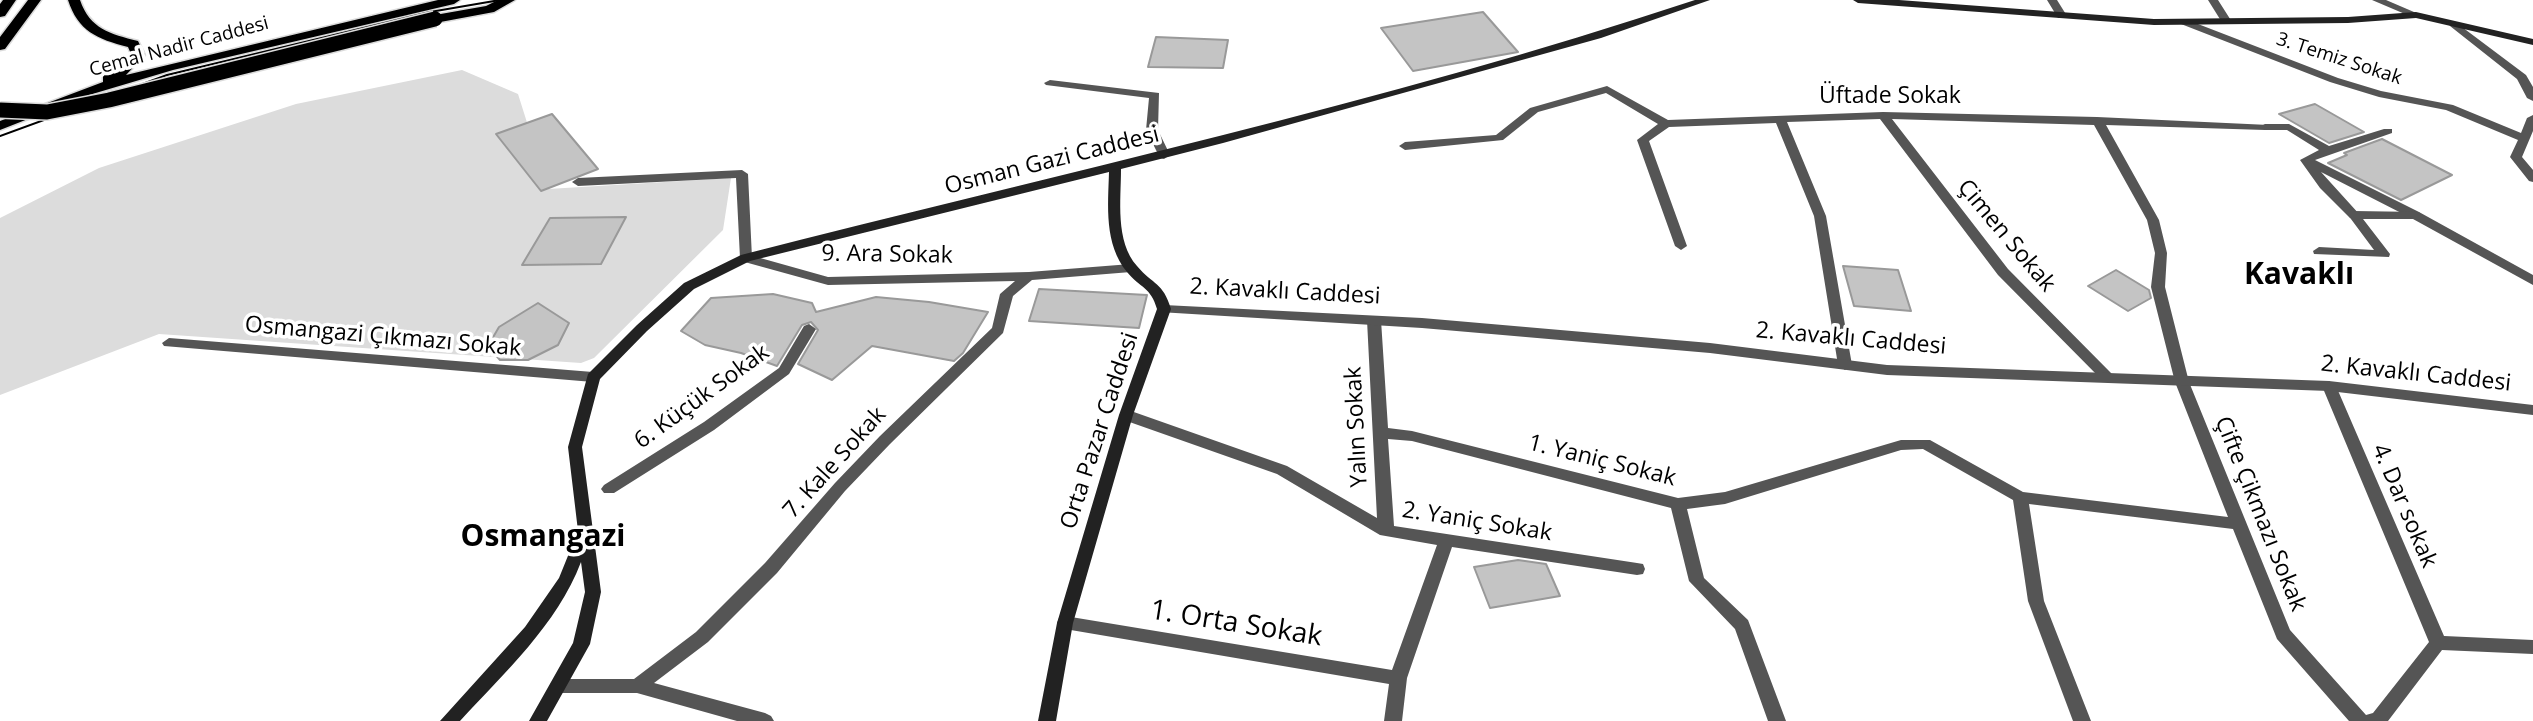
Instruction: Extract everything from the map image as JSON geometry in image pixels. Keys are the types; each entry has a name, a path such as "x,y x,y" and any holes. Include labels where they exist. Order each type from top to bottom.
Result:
{"main road":[{"path":"0,13 10,0"},
{"path":"0,46 35,0"},
{"path":"75,0 78,16 96,35 134,44 138,55 121,72 84,92"},
{"name":"Cemal Nadir Caddesi","path":"0,126 84,92 169,67 454,0"},
{"path":"0,110 47,112 109,100 435,19 489,9 509,0"},
{"name":"Osman Gazi Caddesi","path":"593,377 642,327 689,286 746,258 1164,155 1597,36 1705,0"},
{"path":"1858,0 2062,16 2185,22 2416,15 2533,42"},
{"path":"0,119 21,117"},
{"path":"1115,168 1116,237 1131,268 1160,290 1164,309"},
{"name":"Orta Pazar Caddesi","path":"1047,721 1065,623 1126,415 1164,309"},
{"path":"538,721 560,686 581,644 593,592 575,447 593,377"},
{"path":"449,721 531,632 566,581 586,531"}],"street":[{"path":"2052,0 2062,16"},
{"path":"2213,0 2227,22"},
{"path":"2377,0 2416,15"},
{"name":"3. Temiz Sokak","path":"2185,22 2334,80 2379,94 2449,107 2523,138"},
{"path":"2454,24 2522,77 2533,98"},
{"path":"1050,83 1155,94 1152,131 1164,155"},
{"path":"1405,146 1499,138 1535,110 1607,89 1666,124 1643,140 1681,246"},
{"name":"Üftade Sokak","path":"1666,124 1883,115 2289,127 2328,150"},
{"name":"Çimen Sokak","path":"1883,115 2003,272 2106,376"},
{"path":"1780,119 1820,216 1845,365"},
{"name":"Çifte Çikmazı Sokak","path":"2097,120 2153,220 2161,253 2158,288 2182,382 2283,634 2360,721"},
{"path":"2532,122 2515,157 2533,178"},
{"path":"2306,160 2388,131"},
{"path":"2306,160 2415,215 2533,281"},
{"path":"2306,160 2324,185 2354,215 2385,254 2319,251"},
{"path":"578,182 742,174 746,258"},
{"path":"2354,215 2415,215"},
{"name":"9. Ara Sokak","path":"746,258 828,281 1030,275"},
{"path":"1030,275 1131,268"},
{"name":"7. Kale Sokak","path":"637,686 702,637 771,568 840,487 998,330 1007,294 1030,275"},
{"name":"2. Kavaklı Caddesi","path":"1164,309 1374,320 1710,348 1887,370 2329,386 2533,410"},
{"name":"Yalın Sokak","path":"1374,320 1386,531"},
{"name":"6. Küçük Sokak","path":"609,489 709,426 784,371 809,329"},
{"name":"Osmangazi Çıkmazı Sokak","path":"169,343 593,377"},
{"name":"4. Dar sokak","path":"2329,386 2438,643"},
{"name":"2. Yaniç Sokak","path":"1126,415 1282,470 1386,531 1637,569"},
{"name":"1. Yaniç Sokak","path":"1380,433 1412,436 1678,504 1725,498 1901,445 1925,444 2020,497"},
{"path":"2082,721 2036,601 2020,497 2239,524"},
{"path":"1678,504 1698,582 1742,625 1777,721"},
{"path":"1393,721 1398,678 1446,542"},
{"name":"1. Orta Sokak","path":"1065,623 1398,678"},
{"path":"2371,721 2378,720 2438,643 2533,647"},
{"path":"560,686 637,686 765,721"}],"shaded area":[{"path":"462,70 518,94 548,189 731,178 723,230 594,358 581,363 159,334 0,395 0,218 99,168 296,104"}],"building":[{"path":"1483,12 1518,52 1413,71 1381,28"},
{"path":"1156,37 1228,40 1223,68 1148,67"},
{"path":"2315,104 2364,132 2329,143 2279,114"},
{"path":"552,114 598,169 541,191 496,134"},
{"path":"2382,139 2452,175 2401,200 2328,163 2347,155 2344,153"},
{"path":"626,217 601,264 522,265 550,218"},
{"path":"1843,266 1898,270 1911,311 1854,306"},
{"path":"2116,270 2149,290 2151,298 2128,311 2088,286"},
{"path":"1039,289 1147,295 1139,328 1029,321"},
{"path":"773,294 812,303 816,312 876,297 988,312 963,353 954,361 872,346 832,380 798,364 818,330 811,322 802,325 777,366 741,353 705,345 681,331 711,298"},
{"path":"538,303 569,323 558,345 528,360 500,360 488,346 499,327"},
{"path":"1518,560 1546,564 1560,596 1490,608 1474,567"}],"tram line":[{"path":"0,136 167,75 430,12 500,0"}],"district":[{"name":"Kavaklı","path":"2299,275"},
{"name":"Osmangazi","path":"543,537"}]}
